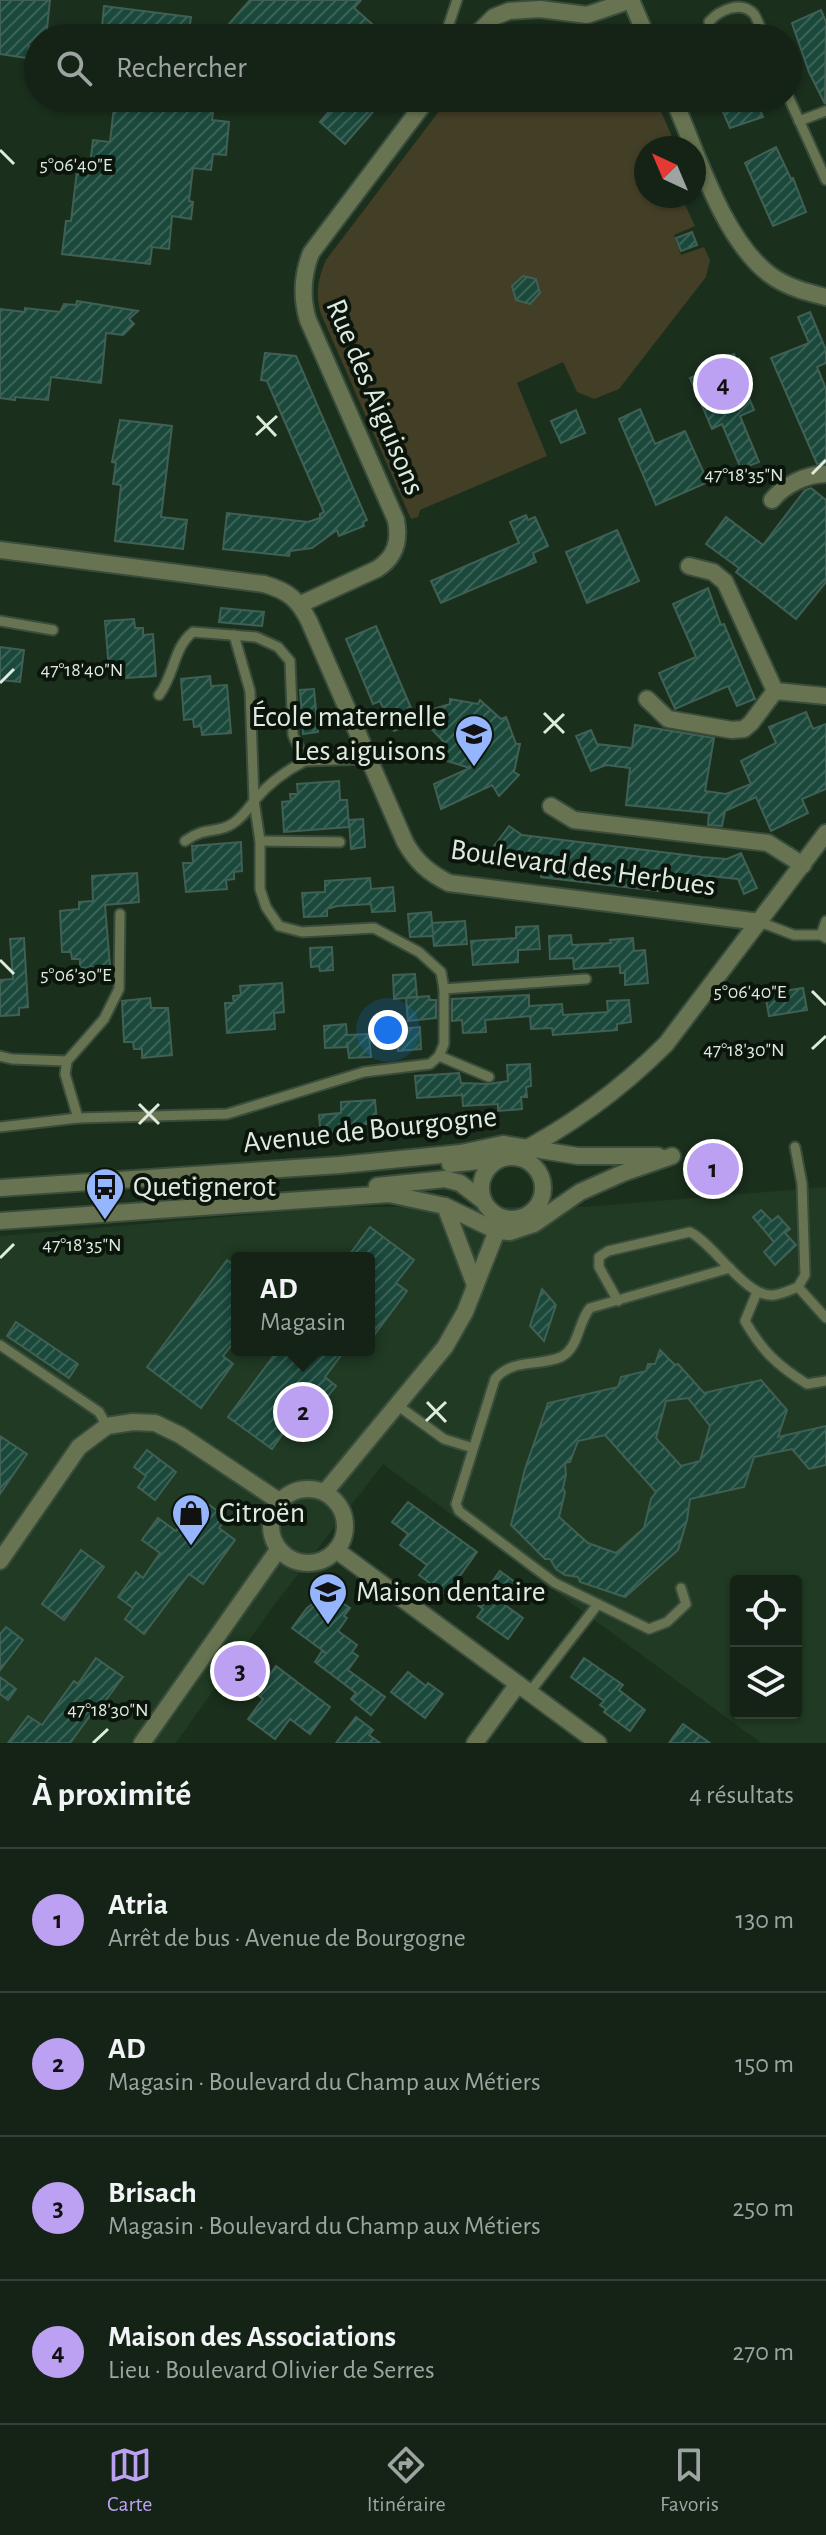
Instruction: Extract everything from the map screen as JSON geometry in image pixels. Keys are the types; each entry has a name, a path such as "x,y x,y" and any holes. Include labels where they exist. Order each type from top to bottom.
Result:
{"street":[{"path":"487,24 494,17 509,11 540,9 587,15 631,0 641,24"},
{"name":"Rue des Aiguisons","path":"301,604 377,569 387,562 396,547 396,520 308,320 303,280 311,253 417,112"},
{"path":"679,112 720,207 741,245 770,275 806,292 826,297"},
{"path":"772,500 778,492 807,476 826,474"},
{"path":"0,550 264,584 276,587 301,604"},
{"path":"689,566 713,572 725,582 775,691"},
{"name":"Boulevard des Herbues","path":"301,604 413,856 424,868 449,883 760,922"},
{"path":"775,691 826,696"},
{"path":"647,699 668,719 732,730 744,729 751,723 775,691"},
{"path":"551,806 574,820 768,843 803,865"},
{"path":"500,1224 482,1200 481,1181 492,1164 540,1145 603,1100 657,1052 826,833"},
{"name":"Avenue de Bourgogne","path":"0,1188 340,1165 461,1153 503,1144 540,1145 578,1156 672,1156 580,1192 521,1231 445,1206 389,1194 0,1221"},
{"path":"500,1224 532,1212 543,1193 539,1172 540,1145"},
{"path":"505,1158 527,1161 539,1172"},
{"name":"Avenue de Bourgogne","path":"0,1199 267,1180 505,1158"},
{"name":"Avenue de Bourgogne","path":"0,1212 360,1188 445,1179 460,1183 482,1200"},
{"path":"445,1206 475,1285"},
{"path":"325,1492 445,1347 465,1312 500,1224"},
{"path":"0,1561 79,1447 107,1426 155,1423 180,1435 279,1501"},
{"path":"313,1488 325,1492 336,1500 343,1512 343,1538 336,1550 314,1563 301,1563 288,1558 278,1550 272,1538 272,1513 288,1493 313,1488"},
{"path":"142,1743 278,1550"},
{"path":"336,1550 598,1743"},
{"path":"475,1743 523,1689"}],"lane":[{"path":"449,24 457,0"},
{"path":"709,22 721,10 738,5 754,14 758,24"},
{"path":"799,121 826,111"},
{"path":"795,112 826,180"},
{"path":"0,621 53,630"},
{"path":"159,695 170,681 182,641 193,632 256,637 278,647 290,661 293,735 305,761"},
{"path":"0,1127 78,1118 227,1114 364,1072 430,1064 439,1056 444,1044 441,972 419,952 374,928 302,932 279,926 266,907 260,889 260,841 254,801 250,691 234,635"},
{"path":"185,841 198,831 228,827 242,817 285,771 305,761 368,759"},
{"path":"260,841 340,842"},
{"path":"78,1118 65,1074 67,1061 104,1019 119,989 120,914"},
{"path":"760,922 794,935 823,936 826,921"},
{"path":"444,989 586,979"},
{"path":"0,1056 67,1061"},
{"path":"439,1056 489,1077"},
{"path":"618,1301 599,1267 599,1257 608,1251 690,1232 702,1238 757,1292 772,1296 798,1287 805,1275 802,1184 795,1147"},
{"path":"681,1588 686,1604 667,1622 649,1629 555,1583 459,1511 456,1504 495,1379 503,1370 561,1356 573,1345 582,1318 590,1308 730,1268"},
{"path":"798,1287 826,1318"},
{"path":"757,1292 745,1321 755,1339 773,1361 807,1384 826,1381"},
{"path":"1,1345 99,1412 107,1426"},
{"path":"397,1405 444,1439 473,1448"},
{"path":"523,1689 598,1604"}],"shaded area":[{"path":"438,112 661,112 672,136 634,136 634,208 687,208 695,226 674,235 681,255 704,247 710,260 706,277 619,389 594,399 577,392 563,362 517,383 547,456 420,510 418,517 411,519 321,314 318,287 326,260"},
{"path":"826,1187 826,1743 761,1743 383,1464 269,1612 176,1743 0,1743 0,1236 340,1207 585,1207"}],"building":[{"path":"0,0 50,0 47,24 24,24 24,58 0,54"},
{"path":"250,0 361,0 354,8 372,24 229,24"},
{"path":"104,6 191,17 190,24 102,24"},
{"path":"821,10 826,22 825,104 802,52 802,24 792,23"},
{"path":"113,112 213,112 212,120 229,122 226,155 213,154 211,170 193,168 189,201 193,202 191,219 172,216 169,249 152,247 150,264 62,254 66,221 71,221 77,171 89,173 93,140 110,142"},
{"path":"329,112 373,112 345,144 320,122"},
{"path":"723,112 761,112 763,117 730,128"},
{"path":"776,147 793,178 806,212 773,226 745,163"},
{"path":"692,232 697,245 681,251 676,238"},
{"path":"523,276 536,279 540,293 530,304 516,300 512,286"},
{"path":"77,301 138,311 129,319 134,324 123,335 106,333 101,383 51,377 48,400 0,398 0,309 60,312 64,304 76,305"},
{"path":"810,312 826,350 826,363 817,367 826,389 826,463 817,464 771,358 809,343 798,317"},
{"path":"265,353 296,356 367,520 363,522 364,526 339,536 337,530 312,548 290,551 289,556 223,549 227,513 308,522 320,518 324,512 267,381 261,380"},
{"path":"734,354 736,359 739,358 752,388 746,390 754,410 740,416 759,462 741,469 722,424 712,429 690,378 719,365 718,360"},
{"path":"640,409 655,444 685,431 708,482 656,505 619,419"},
{"path":"576,410 585,433 561,443 551,421"},
{"path":"120,420 172,426 161,517 187,520 183,549 115,541 121,485 113,484 116,463 112,462"},
{"path":"811,488 826,500 826,582 796,619 736,572 739,568 706,544 726,517 763,545 805,490"},
{"path":"526,515 528,520 535,517 548,546 533,553 536,562 441,603 431,581 519,543 510,522"},
{"path":"617,530 639,581 587,603 566,552"},
{"path":"708,588 721,625 724,624 755,699 737,706 728,686 675,709 659,673 696,657 673,604"},
{"path":"221,608 264,612 262,626 219,622"},
{"path":"134,619 135,628 143,628 143,635 153,634 156,676 126,678 125,668 109,670 105,621"},
{"path":"376,626 417,722 394,731 380,701 373,704 346,639"},
{"path":"0,647 24,650 20,682 0,680"},
{"path":"210,676 211,686 227,685 231,733 202,735 201,726 194,727 193,719 184,720 181,679"},
{"path":"314,689 318,732 303,734 300,690"},
{"path":"450,699 478,704 480,700 501,719 506,717 516,744 520,744 514,772 519,775 499,796 492,785 441,809 434,784 470,768 444,760 445,743 417,714 450,704"},
{"path":"806,712 813,729 826,724 826,789 802,799 808,813 771,831 756,797 725,811 722,826 708,825 709,813 626,805 630,768 606,765 591,771 576,736 591,730 597,744 632,748 635,725 714,738 705,791 726,794 751,784 741,761 776,743 769,727"},
{"path":"339,781 340,800 347,800 349,827 284,832 282,802 291,801 290,794 298,794 297,784"},
{"path":"363,819 365,847 351,849 349,820"},
{"path":"509,826 522,835 702,857 727,859 741,853 757,888 744,894 738,879 700,875 681,875 680,888 658,891 541,877 543,859 506,854 497,867 485,858"},
{"path":"241,842 242,871 234,872 234,879 226,880 227,889 186,892 183,863 193,863 192,846"},
{"path":"137,873 139,902 105,905 110,966 80,968 80,959 72,959 71,952 62,952 60,911 79,909 79,902 93,901 92,876"},
{"path":"370,878 371,889 393,887 395,911 372,912 371,904 337,906 327,909 327,916 304,917 302,893 325,892 325,881"},
{"path":"431,912 432,923 465,921 467,944 434,946 433,936 410,937 408,914"},
{"path":"538,926 540,949 518,950 518,962 473,965 471,941 516,938 516,927"},
{"path":"571,935 572,945 611,943 610,940 633,938 634,951 645,950 648,983 625,985 625,973 620,973 620,966 574,969 573,958 550,959 549,936"},
{"path":"24,938 28,1007 19,1008 19,1015 0,1016 0,980 13,979 10,939"},
{"path":"332,947 333,970 320,971 319,966 311,967 310,948"},
{"path":"415,974 417,997 394,999 393,975"},
{"path":"282,983 284,1012 274,1013 275,1029 227,1033 225,1003 234,1003 233,996 241,995 240,986"},
{"path":"803,988 807,1010 769,1016 765,994"},
{"path":"529,995 529,1006 562,1004 563,1015 608,1012 607,1001 629,1000 631,1022 617,1024 617,1030 553,1035 552,1028 531,1029 530,1016 485,1020 486,1032 463,1033 462,1020 452,1021 452,999"},
{"path":"429,996 430,1000 436,1000 436,1018 408,1021 406,998"},
{"path":"150,998 151,1008 168,1008 172,1055 142,1058 142,1049 134,1049 133,1042 124,1042 122,1001"},
{"path":"346,1024 347,1035 369,1034 371,1057 349,1058 348,1047 325,1048 324,1026"},
{"path":"420,1027 421,1049 398,1051 397,1029"},
{"path":"530,1064 531,1086 526,1087 527,1097 521,1097 522,1109 498,1111 498,1104 463,1106 462,1093 417,1098 415,1076 459,1073 461,1083 489,1084 508,1081 507,1065"},
{"path":"375,1100 377,1123 343,1126 343,1136 321,1138 319,1115 341,1113 341,1102"},
{"path":"761,1210 772,1221 778,1216 790,1229 785,1233 796,1245 775,1265 764,1252 774,1242 753,1217"},
{"path":"370,1227 414,1260 396,1283 407,1291 375,1334 375,1252 351,1252"},
{"path":"227,1260 231,1263 231,1346 223,1356 233,1364 201,1408 147,1367"},
{"path":"542,1289 556,1305 544,1341 530,1326"},
{"path":"16,1322 78,1364 69,1378 7,1336"},
{"path":"660,1350 675,1365 678,1364 704,1393 761,1380 787,1410 778,1437 826,1426 826,1465 809,1469 792,1449 754,1457 744,1487 690,1499 678,1550 625,1597 580,1582 578,1577 565,1575 511,1525 525,1469 548,1403 618,1387 621,1377 646,1371 648,1364 655,1364","holes":["688,1398 710,1426 700,1461 681,1466 656,1438 666,1401","605,1435 656,1492 651,1499 644,1528 616,1553 588,1543 559,1517 565,1492 565,1463 570,1462 578,1441"]},
{"path":"274,1356 341,1356 325,1377 336,1386 300,1433 289,1425 272,1449 228,1417"},
{"path":"0,1436 27,1454 0,1494"},
{"path":"147,1450 176,1472 155,1500 138,1487 146,1476 134,1467"},
{"name":"Citroën","path":"200,1498 227,1518 219,1528 235,1540 203,1584 189,1574 144,1634 125,1619 133,1608 118,1597 136,1572 143,1578 160,1553 142,1540 158,1518 176,1531"},
{"path":"408,1502 477,1552 446,1595 419,1575 427,1565 400,1545 408,1534 392,1522"},
{"path":"81,1550 104,1567 64,1620 42,1604"},
{"path":"500,1571 519,1585 505,1605 523,1618 508,1639 477,1617 483,1609 478,1605 480,1598"},
{"path":"341,1587 344,1604 350,1608 338,1631 357,1645 352,1652 358,1656 348,1670 385,1697 371,1715 351,1699 356,1693 315,1662 322,1651 326,1653 292,1628 307,1608 318,1600 321,1603 324,1599 329,1602"},
{"path":"6,1627 23,1640 0,1670 0,1634"},
{"path":"96,1658 123,1677 70,1743 8,1743 28,1716 42,1725 74,1681 78,1684"},
{"path":"584,1658 623,1685 619,1690 645,1710 630,1731 604,1712 606,1709 600,1705 604,1701 571,1677"},
{"path":"276,1666 330,1707 310,1734 290,1719 275,1739 248,1719 263,1699 256,1693"},
{"path":"408,1672 443,1694 425,1718 391,1692"},
{"path":"0,1677 16,1689 8,1700 0,1694"},
{"path":"356,1717 373,1730 369,1735 380,1743 336,1743"},
{"path":"683,1724 710,1743 669,1743"}],"place":[{"name":"Maison des Associations","path":"723,384"},
{"name":"École maternelle Les aiguisons","path":"474,768"},
{"name":"Atria","path":"713,1169"},
{"name":"Quetignerot","path":"105,1221"},
{"name":"AD","path":"303,1412"},
{"name":"Citroën","path":"191,1547"},
{"name":"Maison dentaire","path":"328,1626"},
{"name":"Brisach","path":"240,1671"}]}
